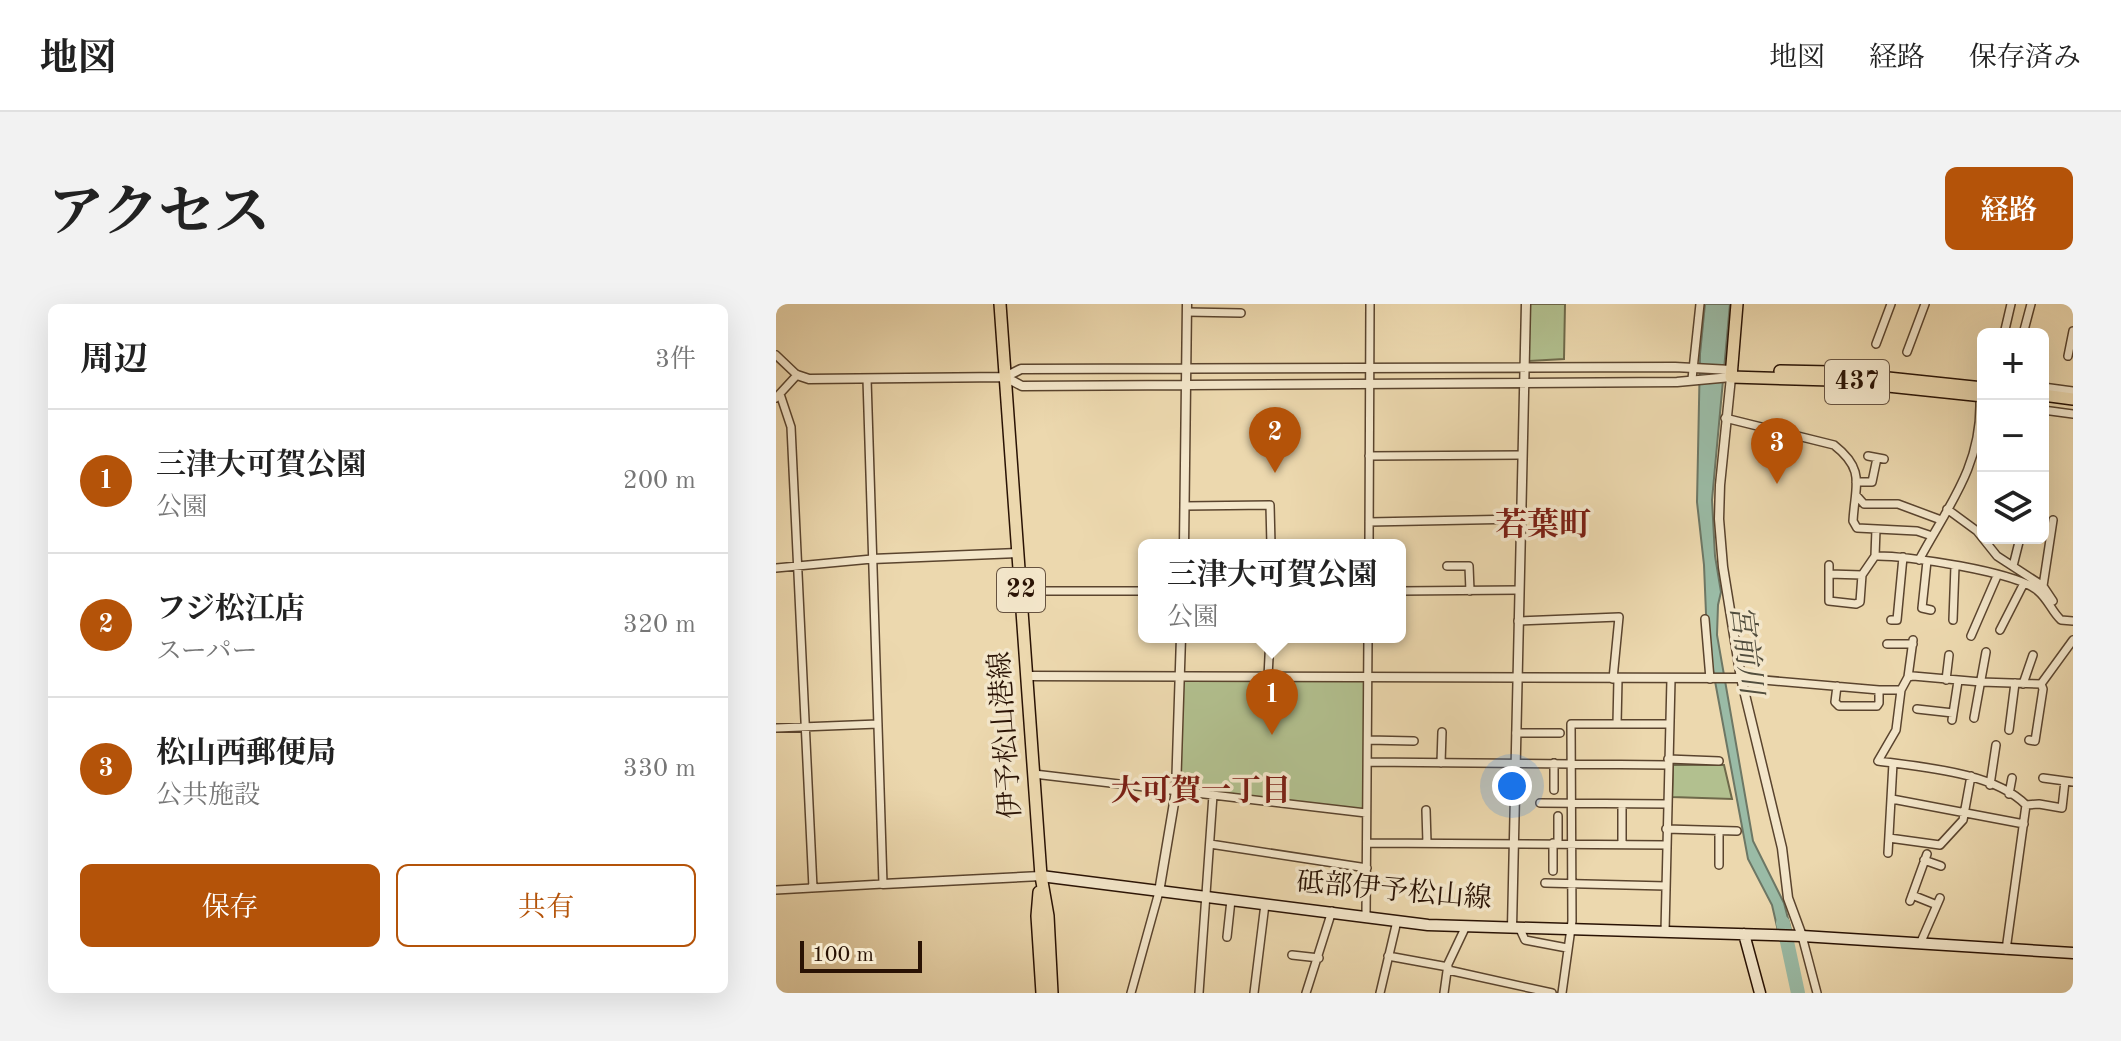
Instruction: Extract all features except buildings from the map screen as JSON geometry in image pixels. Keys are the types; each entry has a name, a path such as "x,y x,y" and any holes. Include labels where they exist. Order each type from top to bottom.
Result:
{"main road":[{"name":"伊予松山港線","path":"1000,304 1052,993"},
{"path":"1729,374 1737,304"},
{"name":"437","path":"1729,374 1977,393"},
{"path":"2049,397 2070,402"},
{"path":"2049,403 2070,402"},
{"name":"伊予松山港線","path":"1041,876 1037,916 1042,993"},
{"name":"砥部伊予松山線","path":"1041,876 1397,921 1466,926 1778,935 2073,953"},
{"path":"1744,934 1760,993"}],"street":[{"path":"1369,539 1370,304"},
{"path":"1526,304 1513,843 1516,927 1525,940 1567,948"},
{"path":"1694,374 1700,304"},
{"path":"1876,344 1891,304"},
{"path":"1907,352 1925,304"},
{"path":"2005,328 2011,304"},
{"path":"2025,328 2031,304"},
{"path":"1184,539 1187,308 1241,313"},
{"path":"2067,356 2073,331"},
{"path":"776,355 797,375 809,379 1005,377 1021,369 1675,367 1694,374 1729,374 1719,519 1723,567 1741,678 1782,848 1788,898 1797,936 1817,993"},
{"path":"1005,377 1022,386 1369,385 1677,382 1694,374"},
{"path":"797,375 778,396 791,427 813,888"},
{"path":"867,379 883,884"},
{"path":"2049,390 2070,402"},
{"path":"1931,610 1922,608 1923,560 1932,536 1971,465 1980,432 1980,400"},
{"path":"2049,408 2070,402"},
{"path":"1725,418 1834,445 1852,461 1856,482 1854,525 1861,529 1917,531 1932,536"},
{"path":"1369,456 1522,455"},
{"path":"1856,482 1872,482 1881,458 1868,456"},
{"path":"1855,493 1864,504 1898,504 1941,520"},
{"path":"1185,506 1270,505 1271,539"},
{"path":"1947,509 1977,528"},
{"path":"1369,522 1521,519"},
{"path":"2043,586 2053,520"},
{"path":"1862,575 1829,569 1829,601 1856,604 1862,596 1862,575 1875,556 1876,529"},
{"path":"1988,544 1992,551 2043,586 2053,601"},
{"path":"2013,566 2018,544"},
{"path":"776,568 872,559 1018,553"},
{"path":"1875,556 1923,560 2024,583 2038,590 2061,620 2073,621"},
{"path":"1891,620 1897,620 1903,557"},
{"path":"1452,564 1469,566 1470,591"},
{"path":"1953,620 1955,566"},
{"path":"1971,636 1997,576"},
{"path":"2000,630 2024,583"},
{"path":"1406,591 1519,590"},
{"path":"1022,591 1138,591"},
{"path":"1518,621 1619,617 1617,724"},
{"path":"1705,619 1711,679"},
{"path":"2029,740 2035,741 2041,684 2073,640"},
{"path":"1887,644 1913,642 1908,677 1901,690 1896,730 1878,761 1971,776 2026,805 2062,808 2069,782 2043,778"},
{"path":"1131,993 1159,892 1176,791 1181,643"},
{"path":"1268,677 1270,643"},
{"path":"1366,916 1368,643"},
{"path":"1974,718 1986,652"},
{"path":"1946,680 1949,655"},
{"path":"2009,730 2019,684 2033,655"},
{"path":"1027,676 1741,678 1901,690"},
{"path":"1908,677 2041,684"},
{"path":"1665,932 1671,679"},
{"path":"1917,709 1952,717 1958,681"},
{"path":"1837,686 1835,702 1839,706 1877,706 1879,690"},
{"path":"2042,695 2055,697"},
{"path":"776,728 878,724"},
{"path":"1562,993 1572,921 1571,724 1669,724"},
{"path":"1441,763 1442,732"},
{"path":"1516,733 1560,733"},
{"path":"1368,740 1414,741"},
{"path":"1990,785 1996,745"},
{"path":"1368,762 1719,761"},
{"path":"1554,763 1554,790"},
{"path":"1888,853 1893,763"},
{"path":"1034,774 1366,813"},
{"path":"1889,838 1940,845 1963,820 1971,776"},
{"path":"2009,794 2012,778"},
{"path":"1199,993 1213,795"},
{"path":"1892,799 2024,824"},
{"path":"1540,803 1667,804"},
{"path":"1622,804 1622,844"},
{"path":"2006,950 2026,805"},
{"path":"1426,810 1427,843"},
{"path":"1553,871 1558,816"},
{"path":"1666,829 1737,831"},
{"path":"1719,831 1719,865"},
{"path":"1368,843 1666,845"},
{"path":"1210,844 1367,868"},
{"path":"1920,944 1939,902 1911,898 1926,857 1941,866"},
{"path":"776,890 1041,876"},
{"path":"1545,883 1666,886"},
{"path":"1227,937 1231,900"},
{"path":"1254,993 1265,904"},
{"path":"1306,993 1332,911"},
{"path":"1380,993 1397,921"},
{"path":"1444,993 1448,969 1466,926"},
{"path":"1292,955 1319,958"},
{"path":"1388,956 1552,993"}],"shaded area":[{"path":"1529,304 1565,304 1564,359 1529,361"},
{"name":"宮前川","path":"1705,304 1730,304 1712,500 1715,556 1721,592 1717,635 1753,841 1784,903 1791,930 1778,931 1772,905 1748,859 1707,638 1697,502 1700,354"},
{"path":"1183,679 1365,681 1364,811 1178,789"},
{"path":"1673,765 1724,765 1732,799 1672,797"}],"waterway":[{"name":"宮前川","path":"1783,923 1798,993"}],"place":[{"name":"フジ松江店","path":"1275,473"},
{"name":"松山西郵便局","path":"1777,484"},
{"name":"三津大可賀公園","path":"1272,735"}],"district":[{"name":"若葉町","path":"1543,527"},
{"name":"大可賀一丁目","path":"1201,792"}]}
